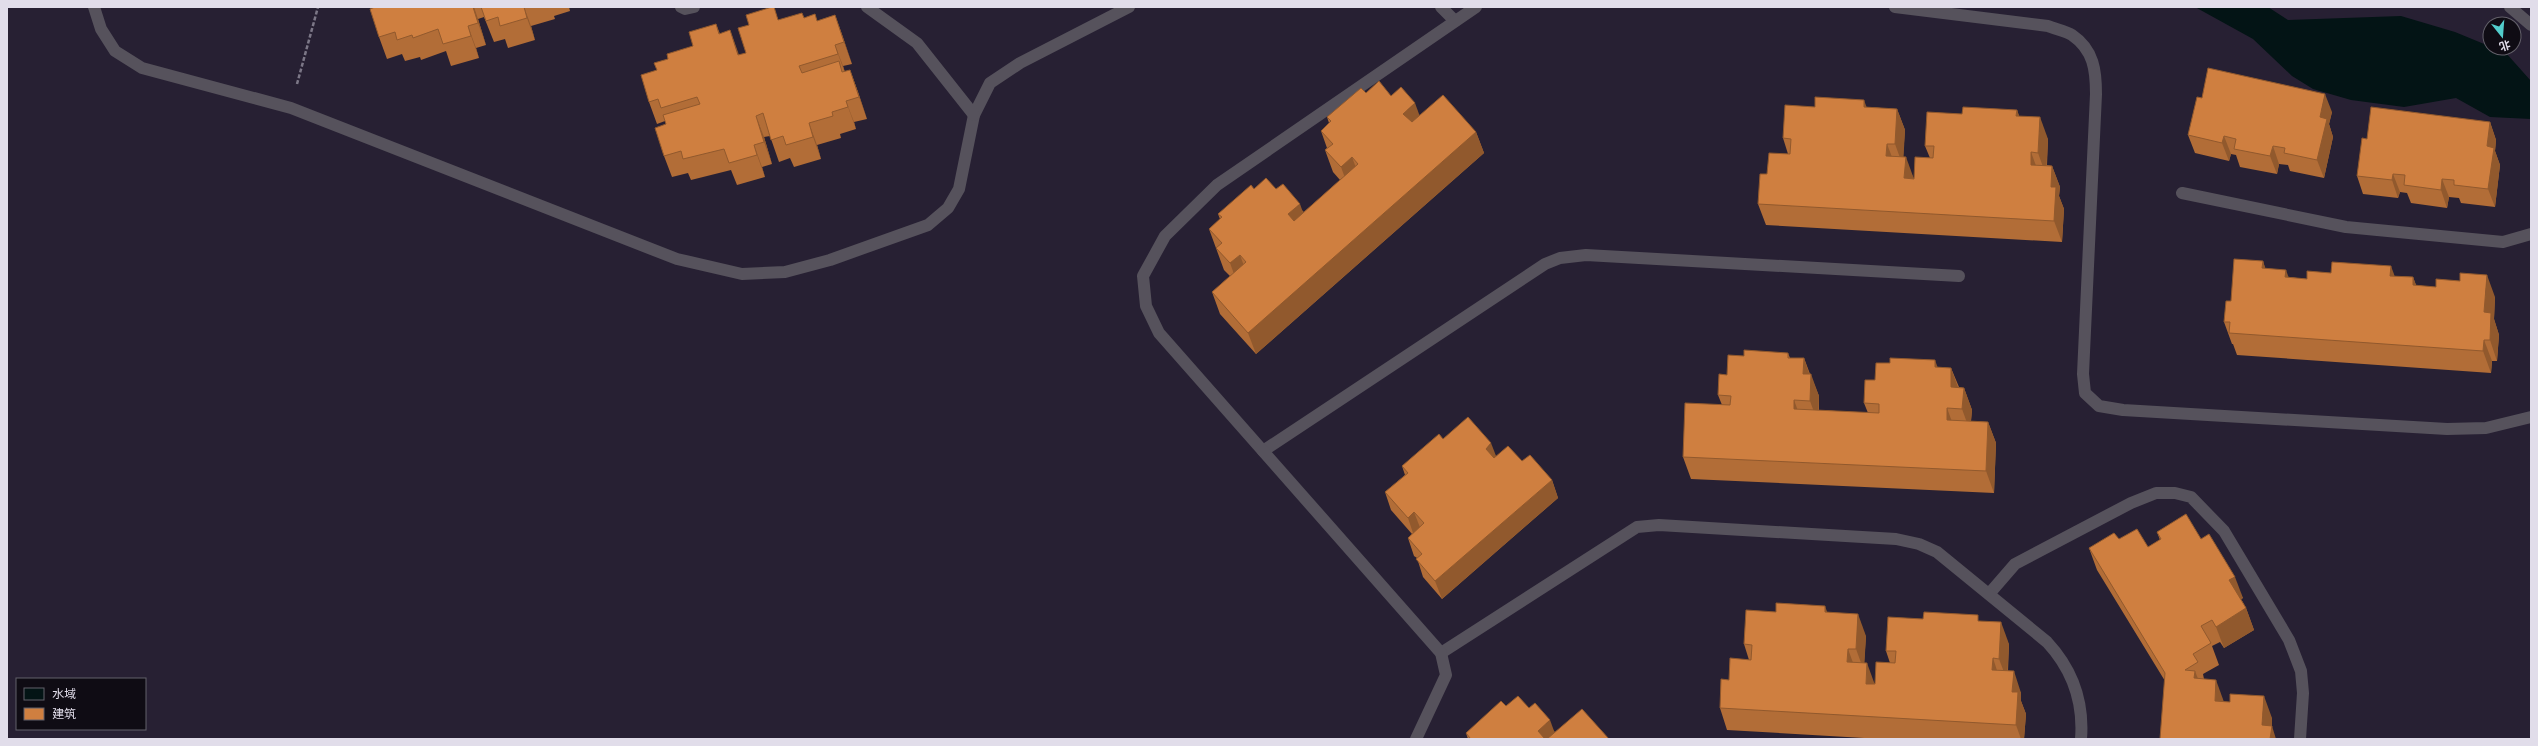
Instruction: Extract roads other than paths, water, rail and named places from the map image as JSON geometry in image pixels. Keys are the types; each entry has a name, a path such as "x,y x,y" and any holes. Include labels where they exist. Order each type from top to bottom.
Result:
{"lane":[{"path":"94,7 101,29 115,50 142,68 291,108 677,259 742,274 785,272 830,260 928,225 948,208 959,189 974,114 990,83 1020,63 1129,7"},
{"path":"681,7 685,9 694,7"},
{"path":"867,7 916,43 974,114"},
{"path":"1441,7 1455,21"},
{"path":"1416,739 1446,675 1441,653 1159,333 1146,306 1143,276 1165,236 1217,185 1476,7"},
{"path":"1895,7 2048,26 2072,35 2088,52 2096,69 2096,94 2083,374 2085,393 2099,406 2123,410 2447,429 2486,428 2531,417"},
{"path":"2510,7 2531,25"},
{"path":"2182,193 2346,228 2503,242 2531,234"},
{"path":"1263,451 1545,264 1560,258 1586,255 1959,276"},
{"path":"1989,594 2016,564 2131,503 2156,493 2175,493 2191,497 2224,531 2289,640 2301,671 2303,693 2300,739"},
{"path":"1441,653 1620,537 1638,527 1659,525 1896,538 1919,544 1937,552 2047,642 2063,659 2073,678 2078,697 2081,739"}],"water":[{"path":"2195,7 2268,7 2288,20 2401,16 2455,32 2482,43 2482,56 2509,56 2531,81 2531,119 2490,117 2456,98 2404,107 2351,100 2313,89 2292,76 2253,39"}]}
